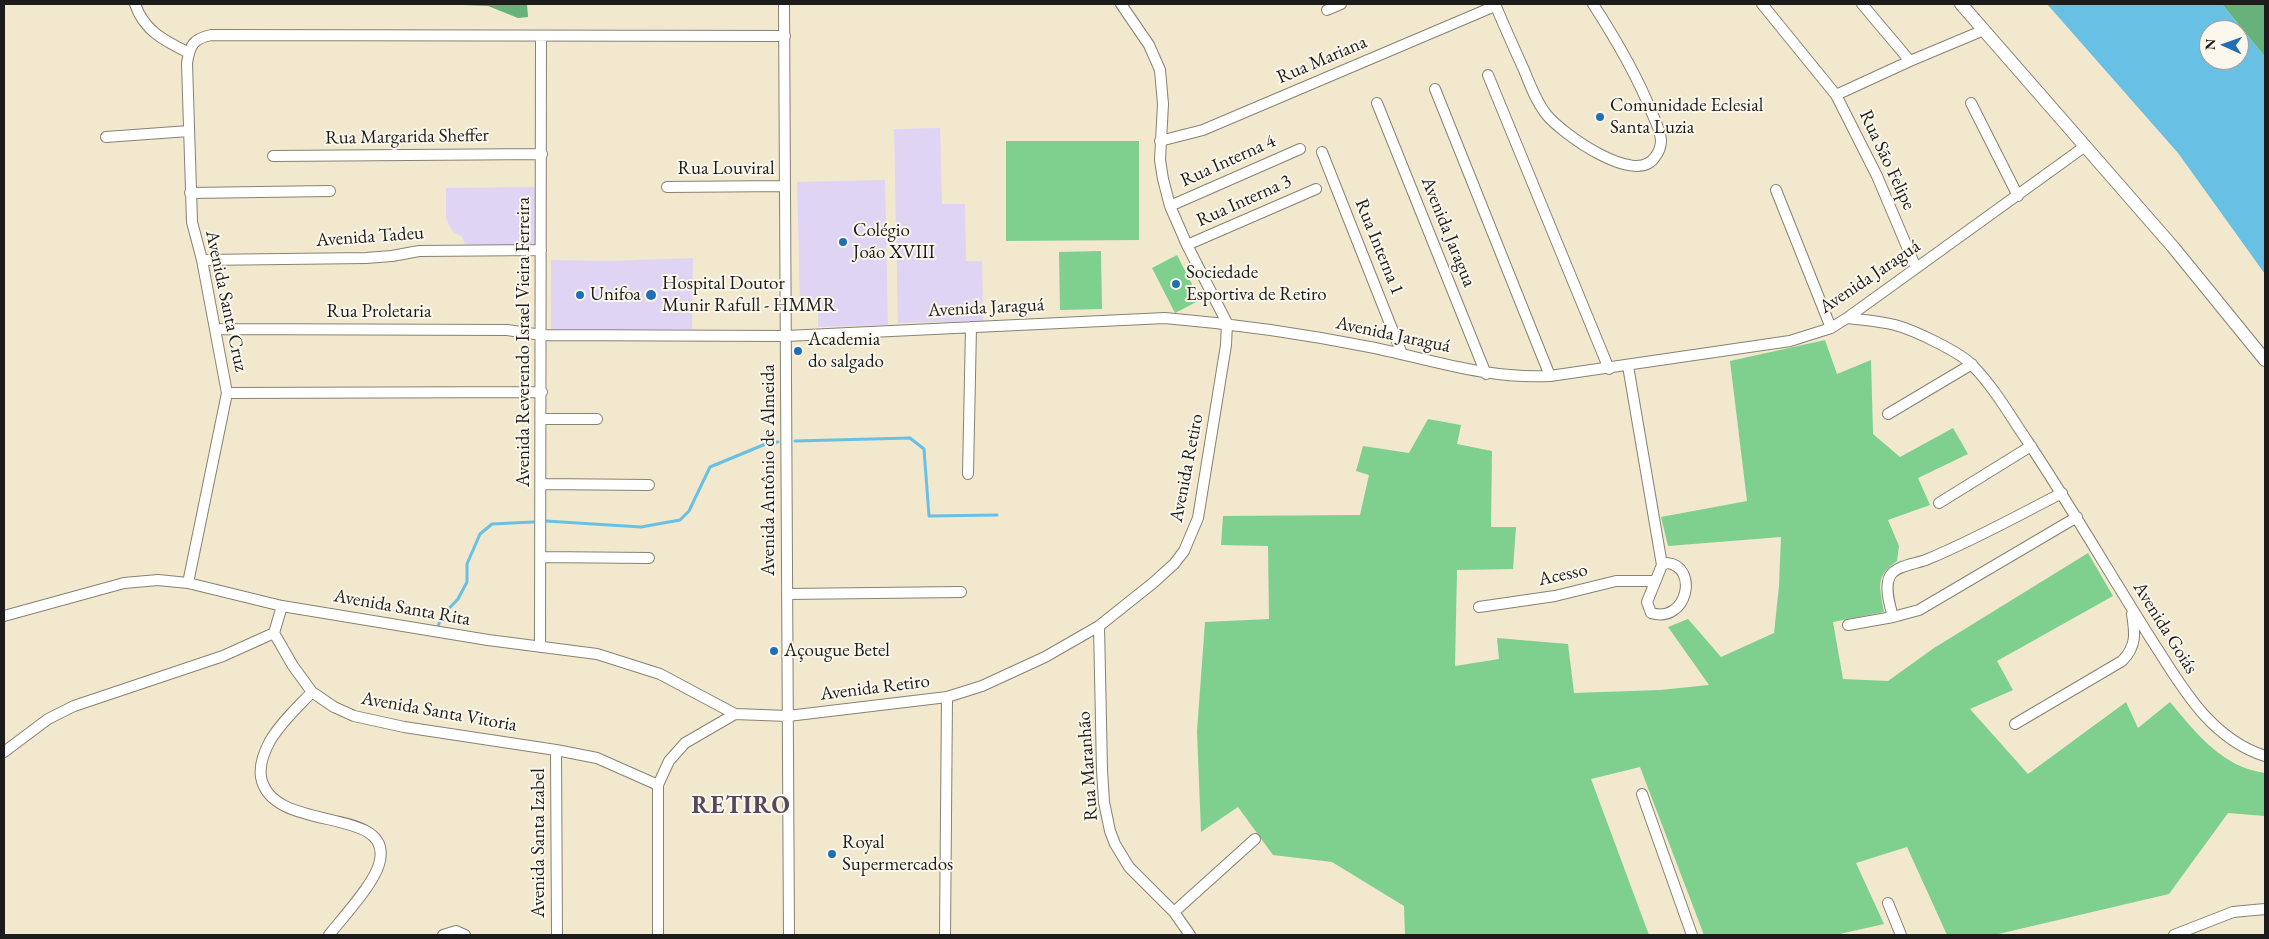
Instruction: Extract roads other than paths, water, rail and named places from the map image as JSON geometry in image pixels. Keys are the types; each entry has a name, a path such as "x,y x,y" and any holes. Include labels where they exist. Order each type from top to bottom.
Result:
{"main road":[{"path":"1961,4 2173,247 2265,360"}],"street":[{"path":"135,4 141,20 147,27 167,42 189,53 198,38 211,35 785,36"},
{"name":"Avenida Antônio de Almeida","path":"784,4 789,935"},
{"path":"1121,4 1149,45 1160,70 1162,104 1160,141 1163,179 1170,206 1187,245 1227,323"},
{"path":"1327,10 1341,4"},
{"path":"1495,5 1545,114 1562,131 1580,144 1620,163 1632,167 1643,167 1654,160 1659,151 1661,141 1659,129 1637,80 1593,4"},
{"name":"Rua São Felipe","path":"1762,4 1836,95 1877,176 1916,268"},
{"path":"1862,4 1910,61"},
{"name":"Rua Mariana","path":"1160,141 1202,130 1495,5"},
{"path":"1836,95 1984,30"},
{"name":"Avenida Reverendo Israel Vieira Ferreira","path":"540,647 542,484 541,36"},
{"name":"Avenida Santa Cruz","path":"188,583 227,392 202,260 192,222 189,53"},
{"path":"1488,74 1608,369"},
{"path":"1434,89 1550,376"},
{"name":"Avenida Jaragua","path":"1377,103 1486,374"},
{"path":"1971,103 2018,196"},
{"path":"106,137 189,131"},
{"name":"Avenida Jaraguá","path":"542,335 786,336 1165,318 1227,323 1309,335 1486,374 1521,378 1608,369 1790,341 1831,328 2084,147"},
{"name":"Rua Interna 4","path":"1170,206 1300,149"},
{"name":"Rua Interna 1","path":"1322,152 1402,354"},
{"name":"Rua Margarida Sheffer","path":"273,156 542,154"},
{"name":"Rua Louviral","path":"667,187 784,186"},
{"name":"Rua Interna 3","path":"1187,245 1316,188"},
{"path":"1776,190 1831,328"},
{"path":"190,193 330,191"},
{"name":"Avenida Tadeu","path":"202,260 366,258 419,251 542,250"},
{"name":"Avenida Goiás","path":"1847,318 1870,320 1897,326 1952,350 1972,364 1998,398 2062,493 2132,610 2189,699 2215,727 2247,750 2265,756"},
{"name":"Avenida Retiro","path":"788,716 946,697 982,686 1036,661 1099,626 1174,564 1191,538 1198,518 1210,456 1227,323"},
{"path":"968,474 970,327"},
{"name":"Rua Proletaria","path":"215,329 507,330 542,335"},
{"path":"1888,414 1972,364"},
{"path":"1628,366 1662,565"},
{"path":"227,392 542,392"},
{"path":"542,419 597,418"},
{"path":"1939,503 2031,446"},
{"path":"542,484 649,485"},
{"path":"1892,618 1888,586 1889,577 1893,572 1926,560 1984,533 2062,493"},
{"path":"1848,624 1892,618 1919,610 2077,517"},
{"path":"541,557 650,558"},
{"path":"1667,562 1676,566 1686,581 1685,593 1680,605 1665,614 1651,613 1647,608 1647,602 1654,581 1662,565 1667,562"},
{"name":"Avenida Santa Rita","path":"4,616 135,581 158,580 188,583 282,606 540,647 597,654 660,674 736,714 788,716"},
{"name":"Acesso","path":"1479,607 1555,596 1616,581 1654,581"},
{"path":"787,594 961,592"},
{"path":"4,752 48,719 74,706 223,656 274,634 282,606"},
{"path":"2015,724 2122,661 2131,652 2134,640 2132,610"},
{"name":"Rua Maranhão","path":"1099,626 1104,802 1110,831 1114,844 1129,867 1174,912 1190,935"},
{"name":"Avenida Santa Vitoria","path":"274,634 293,666 312,692 334,707 373,721 597,758 658,785"},
{"path":"312,692 270,741 262,758 261,772 263,783 267,792 279,804 297,812 350,823 361,828 377,842 381,851 378,868 370,882 329,935"},
{"path":"945,935 946,697"},
{"path":"658,935 658,785 669,762 685,743 736,714"},
{"name":"Avenida Santa Izabel","path":"556,750 557,935"},
{"path":"1642,794 1692,935"},
{"path":"1174,912 1255,839"},
{"path":"1888,903 1902,935"},
{"path":"2174,935 2234,912 2265,909"},
{"path":"443,935 456,931 466,935"}],"water":[{"path":"2047,4 2222,4 2235,20 2199,20 2199,70 2249,70 2249,37 2265,57 2265,274 2178,153"}],"waterway":[{"path":"795,441 910,438 924,449 929,516 997,515"},
{"path":"546,521 641,527 680,520 689,511 710,467 768,443 778,442"},
{"path":"438,627 441,617 458,599 467,582 467,564 480,534 492,524 533,522"}],"place":[{"name":"Comunidade Eclesial Santa Luzia","path":"1600,117"},
{"name":"Colégio João XVIII","path":"843,242"},
{"name":"Sociedade Esportiva de Retiro","path":"1176,284"},
{"name":"Unifoa","path":"580,295"},
{"name":"Hospital Doutor Munir Rafull - HMMR","path":"651,295"},
{"name":"Academia do salgado","path":"798,351"},
{"name":"Açougue Betel","path":"774,651"},
{"name":"Royal Supermercados","path":"832,854"}],"district":[{"name":"RETIRO","path":"741,806"}]}
